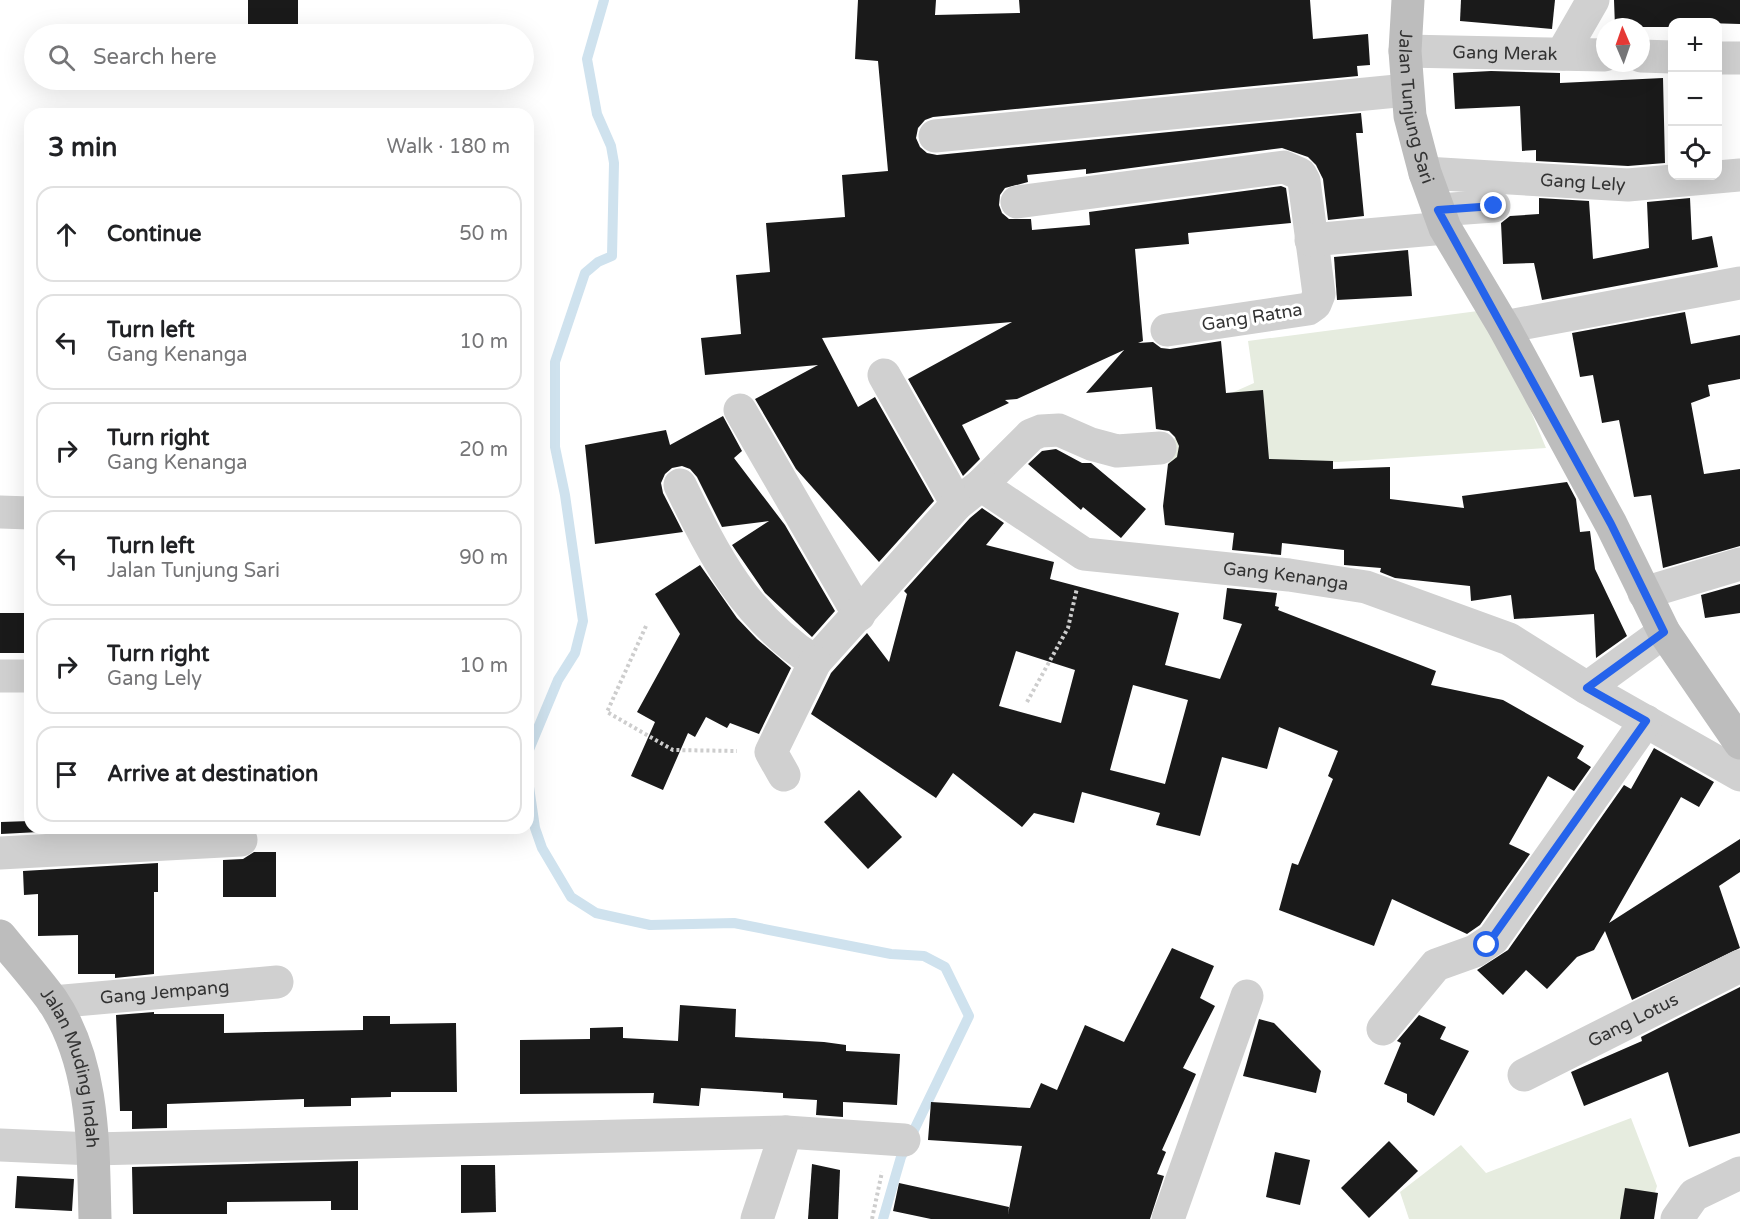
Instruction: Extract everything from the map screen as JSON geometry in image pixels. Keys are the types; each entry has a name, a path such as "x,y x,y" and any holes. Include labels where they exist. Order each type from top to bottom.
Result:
{"street":[{"name":"Jalan Tunjung Sari","path":"1408,0 1405,51 1410,116 1425,173 1442,219 1504,327 1611,524 1664,632 1740,743"},
{"path":"1562,54 1593,0"},
{"name":"Gang Merak","path":"1405,51 1596,55"},
{"path":"1650,56 1668,57"},
{"path":"1722,58 1740,58"},
{"path":"935,136 1407,90"},
{"name":"Gang Ratna","path":"1017,202 1284,167 1300,174 1304,181 1319,294 1315,304 1308,309 1167,330"},
{"name":"Gang Lely","path":"1425,173 1628,185 1740,175"},
{"path":"1311,240 1442,219 1494,206"},
{"path":"1504,327 1740,283"},
{"path":"884,375 969,494"},
{"path":"741,410 860,615"},
{"path":"778,763 815,663 969,494 1031,435 1041,431 1059,430 1091,444 1117,451 1160,448"},
{"path":"680,485 717,560 735,588 770,626 815,663"},
{"name":"Gang Kenanga","path":"969,494 1084,554 1289,575 1366,586 1509,639 1587,688 1740,775"},
{"path":"0,512 24,513"},
{"path":"1644,593 1740,564"},
{"path":"1587,688 1664,632"},
{"path":"0,675 24,676"},
{"path":"1383,1029 1437,965 1475,951 1493,939 1646,721"},
{"path":"0,853 241,840"},
{"name":"Jalan Muding Indah","path":"0,936 53,1002 80,1061 88,1097 93,1149 95,1219"},
{"name":"Gang Lotus","path":"1524,1075 1740,966"},
{"name":"Gang Jempang","path":"53,1002 277,982"},
{"path":"1168,1219 1247,996"},
{"path":"757,1219 786,1132"},
{"path":"0,1145 93,1149 786,1132 897,1139"},
{"path":"1677,1219 1694,1195 1740,1173"}],"path":[{"path":"1027,702 1068,628 1084,554"},
{"path":"646,626 607,712 673,750 778,763"},
{"path":"872,1219 897,1139"}],"shaded area":[{"path":"1478,311 1506,351 1546,448 1338,462 1168,465 1180,416 1254,383 1248,341"},
{"path":"1631,1118 1657,1186 1647,1219 1409,1219 1400,1192 1461,1145 1486,1173"}],"building":[{"path":"248,0 298,0 298,24 248,24"},
{"path":"858,0 936,0 935,15 1020,13 1019,0 1310,0 1313,39 1368,34 1370,65 1357,66 1358,76 933,117 925,120 918,128 916,138 920,147 927,153 937,155 1361,113 1363,133 1356,133 1364,216 1328,220 1323,179 1316,165 1308,157 1282,148 1086,174 1086,169 1027,175 1028,182 1005,188 1000,195 999,205 1002,213 1009,219 1031,219 1032,230 1090,225 1089,212 1281,186 1286,188 1291,223 1188,233 1189,244 1135,249 1143,341 1138,343 1153,342 1161,348 1170,349 1221,341 1226,393 1263,390 1269,459 1333,461 1333,469 1390,467 1390,499 1464,508 1462,496 1567,482 1576,499 1580,532 1590,531 1595,569 1627,636 1596,658 1594,614 1514,619 1511,595 1471,601 1470,586 1395,578 1380,572 1381,568 1344,565 1344,550 1282,543 1281,555 1232,550 1234,533 1165,525 1163,506 1168,464 1177,457 1179,446 1169,431 1156,429 1152,387 1086,393 1124,350 1017,399 1005,400 1009,403 962,425 980,459 963,476 908,379 1012,322 822,338 858,407 875,397 934,501 879,562 796,469 755,399 818,365 705,375 701,338 741,334 736,275 770,272 766,223 845,217 842,175 888,171 878,61 855,59"},
{"path":"1461,0 1555,0 1552,29 1460,21"},
{"path":"1614,0 1740,0 1740,24 1722,23 1722,18 1668,18 1668,27 1650,27 1650,18 1615,18"},
{"path":"1491,71 1560,73 1560,83 1663,78 1665,163 1628,166 1536,161 1536,150 1522,151 1520,106 1455,109 1453,73"},
{"path":"1539,198 1589,201 1593,259 1649,248 1647,202 1690,198 1692,240 1712,236 1718,267 1542,300 1534,263 1503,264 1501,223 1510,216 1539,214"},
{"path":"1408,250 1412,296 1337,300 1334,257"},
{"path":"1685,312 1691,344 1740,335 1740,379 1708,385 1710,396 1691,403 1704,474 1740,469 1740,546 1663,568 1651,495 1634,497 1619,420 1602,423 1593,375 1580,377 1572,333"},
{"path":"723,416 742,451 734,458 785,525 835,611 812,637 765,593 732,545 769,521 722,527 697,477 690,469 682,466 672,468 665,474 661,483 663,493 683,532 595,544 585,445 666,430 670,445"},
{"path":"1056,449 1082,463 1091,463 1146,509 1121,538 1083,507 1081,510 1028,464 1042,451"},
{"path":"982,508 1004,523 986,545 1054,562 1050,579 1179,613 1165,665 1220,679 1242,624 1223,619 1227,588 1277,593 1275,606 1279,607 1278,610 1436,671 1431,685 1503,700 1584,746 1577,758 1591,767 1574,791 1548,776 1509,844 1530,854 1480,925 1467,934 1392,899 1374,946 1279,910 1292,863 1298,865 1333,779 1328,776 1338,751 1279,727 1267,769 1222,757 1200,836 1156,825 1160,813 1082,792 1074,823 1034,813 1022,827 953,773 936,798 811,714 831,673 867,633 889,662 907,594 904,591 970,518","holes":["1016,651 1075,670 1061,723 999,706","1133,685 1188,700 1165,784 1110,770"]},
{"path":"700,565 737,618 757,639 791,668 759,734 730,723 727,728 706,717 695,737 688,733 663,790 631,776 655,722 637,712 680,634 655,594"},
{"path":"1740,584 1740,613 1705,618 1701,595"},
{"path":"0,613 24,613 24,653 0,653"},
{"path":"1654,748 1714,782 1699,807 1681,797 1609,923 1740,839 1740,872 1719,886 1740,948 1632,1000 1605,931 1594,950 1577,957 1547,989 1526,970 1503,995 1477,970 1508,950 1624,785 1631,789"},
{"path":"859,790 902,837 868,869 824,822"},
{"path":"24,821 24,833 1,834 1,822"},
{"path":"254,852 276,852 276,897 223,897 223,860 243,859"},
{"path":"158,863 158,892 154,892 154,974 115,978 115,974 78,974 78,935 38,936 38,894 24,895 23,871"},
{"path":"1172,948 1214,966 1200,998 1215,1006 1183,1068 1196,1074 1162,1150 1166,1152 1157,1174 1164,1176 1150,1219 931,1219 893,1211 899,1183 1009,1207 1008,1214 1022,1146 928,1140 931,1102 1030,1108 1041,1083 1057,1090 1085,1025 1124,1042"},
{"path":"1740,987 1740,1133 1689,1147 1668,1072 1584,1106 1571,1072 1642,1041 1641,1037"},
{"path":"680,1005 736,1009 735,1037 824,1042 846,1045 846,1051 900,1054 897,1105 843,1102 843,1117 816,1115 817,1100 783,1098 783,1093 701,1088 699,1106 653,1103 654,1093 520,1094 520,1040 590,1039 590,1028 623,1027 623,1038 678,1041"},
{"path":"154,1012 154,1014 224,1014 224,1033 363,1030 363,1016 390,1016 390,1024 456,1023 457,1092 391,1092 391,1097 351,1098 351,1106 304,1107 304,1099 167,1104 167,1128 132,1129 132,1111 120,1111 116,1015"},
{"path":"1419,1015 1446,1027 1440,1039 1469,1051 1434,1116 1407,1102 1407,1094 1384,1084 1401,1043 1397,1041"},
{"path":"1259,1019 1274,1023 1321,1071 1316,1093 1243,1076"},
{"path":"1389,1141 1418,1171 1369,1218 1341,1188"},
{"path":"1275,1152 1310,1160 1300,1205 1266,1197"},
{"path":"358,1161 358,1210 331,1210 331,1201 227,1202 227,1214 133,1214 132,1167"},
{"path":"812,1164 840,1170 838,1219 808,1219"},
{"path":"461,1165 495,1165 496,1212 461,1213"},
{"path":"17,1176 74,1179 72,1211 15,1208"},
{"path":"1625,1188 1658,1193 1654,1219 1620,1219"}],"waterway":[{"path":"534,738 558,680 575,653 583,621 565,495 555,447 555,362 585,273 598,262 612,256 614,163 611,146 597,114 587,59 604,0"},
{"path":"534,821 542,848 571,897 596,913 650,925 734,923 891,954 924,956 945,967 969,1016 901,1157 883,1219"}],"route":[{"path":"1487,945 1646,721 1587,688 1664,632 1611,524 1504,327 1445,228 1438,210 1494,206"}]}
